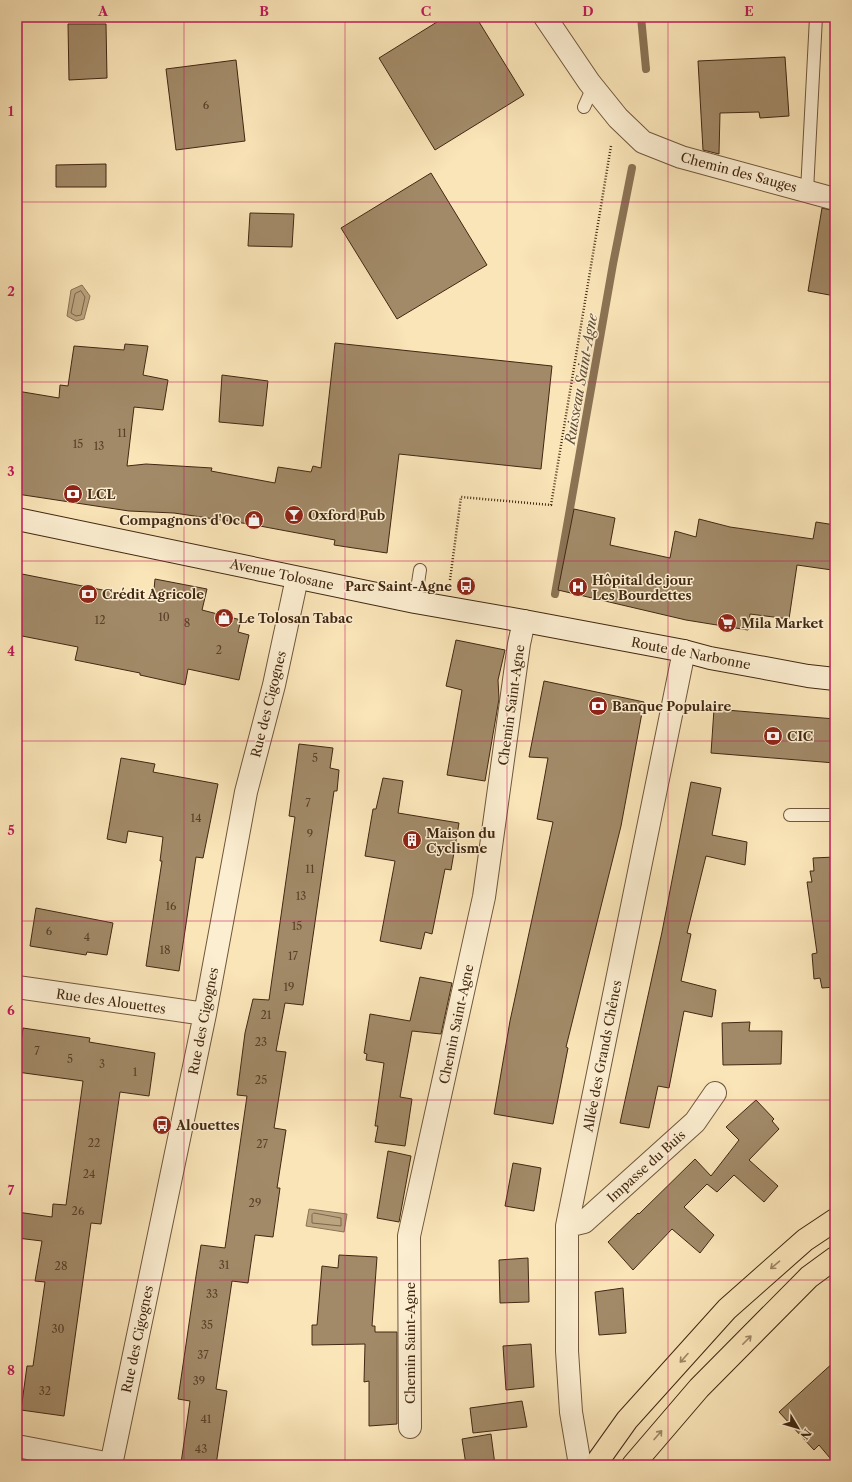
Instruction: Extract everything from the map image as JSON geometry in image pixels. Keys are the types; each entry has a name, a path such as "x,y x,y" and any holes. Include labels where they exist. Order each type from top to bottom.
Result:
{"main road":[{"path":"595,1465 628,1420 727,1309 805,1240 835,1220"},
{"path":"633,1465 699,1388 810,1277 835,1258"}],"street":[{"name":"Chemin des Sauges","path":"545,17 593,88 618,118 644,142 657,149 681,157 835,199"},
{"name":"Avenue Tolosane","path":"17,519 415,602 547,626"},
{"name":"Rue des Cigognes","path":"111,1464 205,1014 246,792 274,685 297,578"},
{"name":"Chemin Saint-Agne","path":"410,1427 410,1236 484,897 519,644 524,621"},
{"name":"Route de Narbonne","path":"547,626 684,651 716,659 808,676 835,679"},
{"name":"Allée des Grands Chênes","path":"580,1465 571,1412 567,1350 567,1226 684,651"},
{"name":"Rue des Alouettes","path":"17,987 205,1014"},
{"name":"Impasse du Buis","path":"567,1226 584,1222 696,1122 715,1093"},
{"path":"17,1446 111,1464"}],"lane":[{"path":"807,191 816,17"},
{"path":"584,107 593,88"},
{"path":"415,602 420,570"},
{"path":"790,815 835,815"}],"path":[{"path":"450,580 461,497 551,506 612,140"}],"water":[{"path":"82,285 90,296 84,319 76,321 67,316 71,290"},
{"path":"309,1209 347,1214 344,1232 306,1226"}],"building":[{"path":"445,17 476,17 524,95 435,150 379,58"},
{"path":"68,24 106,24 107,78 69,80"},
{"path":"785,57 789,116 760,118 759,112 720,113 719,154 703,150 698,61"},
{"path":"236,60 245,141 176,150 166,69"},
{"path":"106,164 106,187 56,187 56,165"},
{"path":"431,173 487,265 397,319 341,228"},
{"path":"822,208 835,211 835,296 808,291"},
{"path":"250,213 294,214 292,247 248,246"},
{"path":"335,343 552,366 541,469 399,454 387,553 334,545 335,540 249,524 174,513 129,511 17,494 17,391 59,398 60,385 68,386 74,346 124,350 125,344 148,346 143,375 168,380 163,410 134,407 127,466 146,464 212,468 211,471 275,483 278,467 311,472 313,466 321,468"},
{"path":"222,375 268,381 263,426 219,422"},
{"path":"574,509 615,518 610,545 670,558 675,531 696,537 699,519 730,527 813,539 816,522 835,525 835,552 832,570 797,565 789,619 750,614 748,630 686,620 558,590"},
{"path":"17,573 153,600 155,579 207,589 202,610 241,620 238,632 249,635 239,680 188,669 185,685 140,675 140,673 75,660 78,647 17,635"},
{"path":"456,640 505,650 498,680 499,699 485,781 447,775 462,690 446,686"},
{"path":"544,681 644,702 621,826 566,1047 568,1048 553,1124 494,1114 510,1021 553,822 537,819 548,758 529,757"},
{"name":"CIC","path":"714,709 835,719 835,763 711,753"},
{"path":"299,744 333,748 330,768 339,770 337,791 334,791 303,1005 285,1003 276,1051 286,1052 274,1128 286,1130 277,1188 280,1188 273,1237 255,1235 248,1283 232,1281 216,1389 227,1391 216,1465 181,1463 190,1401 178,1399 201,1245 225,1248 247,1096 237,1095 245,1033 253,999 269,1000 295,817 289,816"},
{"path":"121,758 155,764 153,772 218,784 203,858 196,857 179,971 146,966 162,861 160,861 163,837 128,831 126,843 107,839"},
{"path":"383,778 403,781 398,813 459,823 451,870 445,869 432,934 425,932 421,949 380,941 395,861 365,856 373,809 376,809"},
{"path":"691,782 721,788 712,835 747,842 745,865 706,856 687,933 691,934 681,981 716,990 712,1017 684,1011 669,1088 658,1086 649,1128 620,1123 662,932"},
{"path":"835,857 835,987 822,988 820,978 814,979 812,954 817,953 807,882 812,882 810,871 814,871 813,858"},
{"path":"36,908 113,923 107,955 87,952 86,955 30,946"},
{"path":"420,977 452,983 441,1034 412,1031 400,1097 412,1099 405,1146 375,1142 378,1126 375,1126 384,1063 366,1060 367,1054 364,1053 370,1014 410,1021"},
{"path":"750,1022 749,1031 782,1031 781,1064 723,1065 722,1023"},
{"path":"23,1028 90,1038 89,1042 155,1053 149,1096 120,1092 101,1224 91,1223 64,1416 21,1410 27,1366 33,1366 45,1282 35,1281 42,1241 17,1238 17,1212 52,1217 53,1204 66,1205 83,1081 17,1072"},
{"path":"756,1100 774,1119 772,1121 779,1129 749,1160 778,1186 764,1202 734,1175 717,1192 707,1184 684,1207 714,1235 700,1253 672,1229 633,1270 608,1242 695,1159 711,1176 739,1140 726,1127"},
{"path":"388,1151 411,1156 399,1222 377,1218"},
{"path":"513,1163 541,1168 534,1211 505,1206"},
{"path":"339,1255 377,1257 372,1326 375,1326 375,1332 397,1332 397,1424 369,1426 369,1381 364,1382 365,1344 312,1345 312,1325 317,1325 322,1266 338,1268"},
{"path":"528,1258 529,1302 500,1303 499,1260"},
{"path":"623,1288 626,1333 599,1335 595,1292"},
{"path":"531,1344 534,1387 506,1390 503,1346"},
{"path":"835,1361 835,1464 819,1445 814,1450 779,1412"},
{"path":"522,1401 527,1427 473,1433 470,1408"},
{"path":"491,1434 495,1465 466,1465 462,1439"}],"waterway":[{"name":"Ruisseau Saint-Agne","path":"641,17 646,69"},
{"name":"Ruisseau Saint-Agne","path":"555,594 613,264 632,168"}],"place":[{"name":"LCL","path":"73,494"},
{"name":"Oxford Pub","path":"294,515"},
{"name":"Compagnons d'Oc","path":"254,520"},
{"name":"Parc Saint-Agne","path":"466,586"},
{"name":"Hôpital de jour Les Bourdettes","path":"578,587"},
{"name":"Crédit Agricole","path":"88,594"},
{"name":"Le Tolosan Tabac","path":"224,618"},
{"name":"Mila Market","path":"727,623"},
{"name":"Banque Populaire","path":"598,706"},
{"name":"CIC","path":"773,736"},
{"name":"Maison du Cyclisme","path":"412,840"},
{"name":"Alouettes","path":"162,1125"}]}
